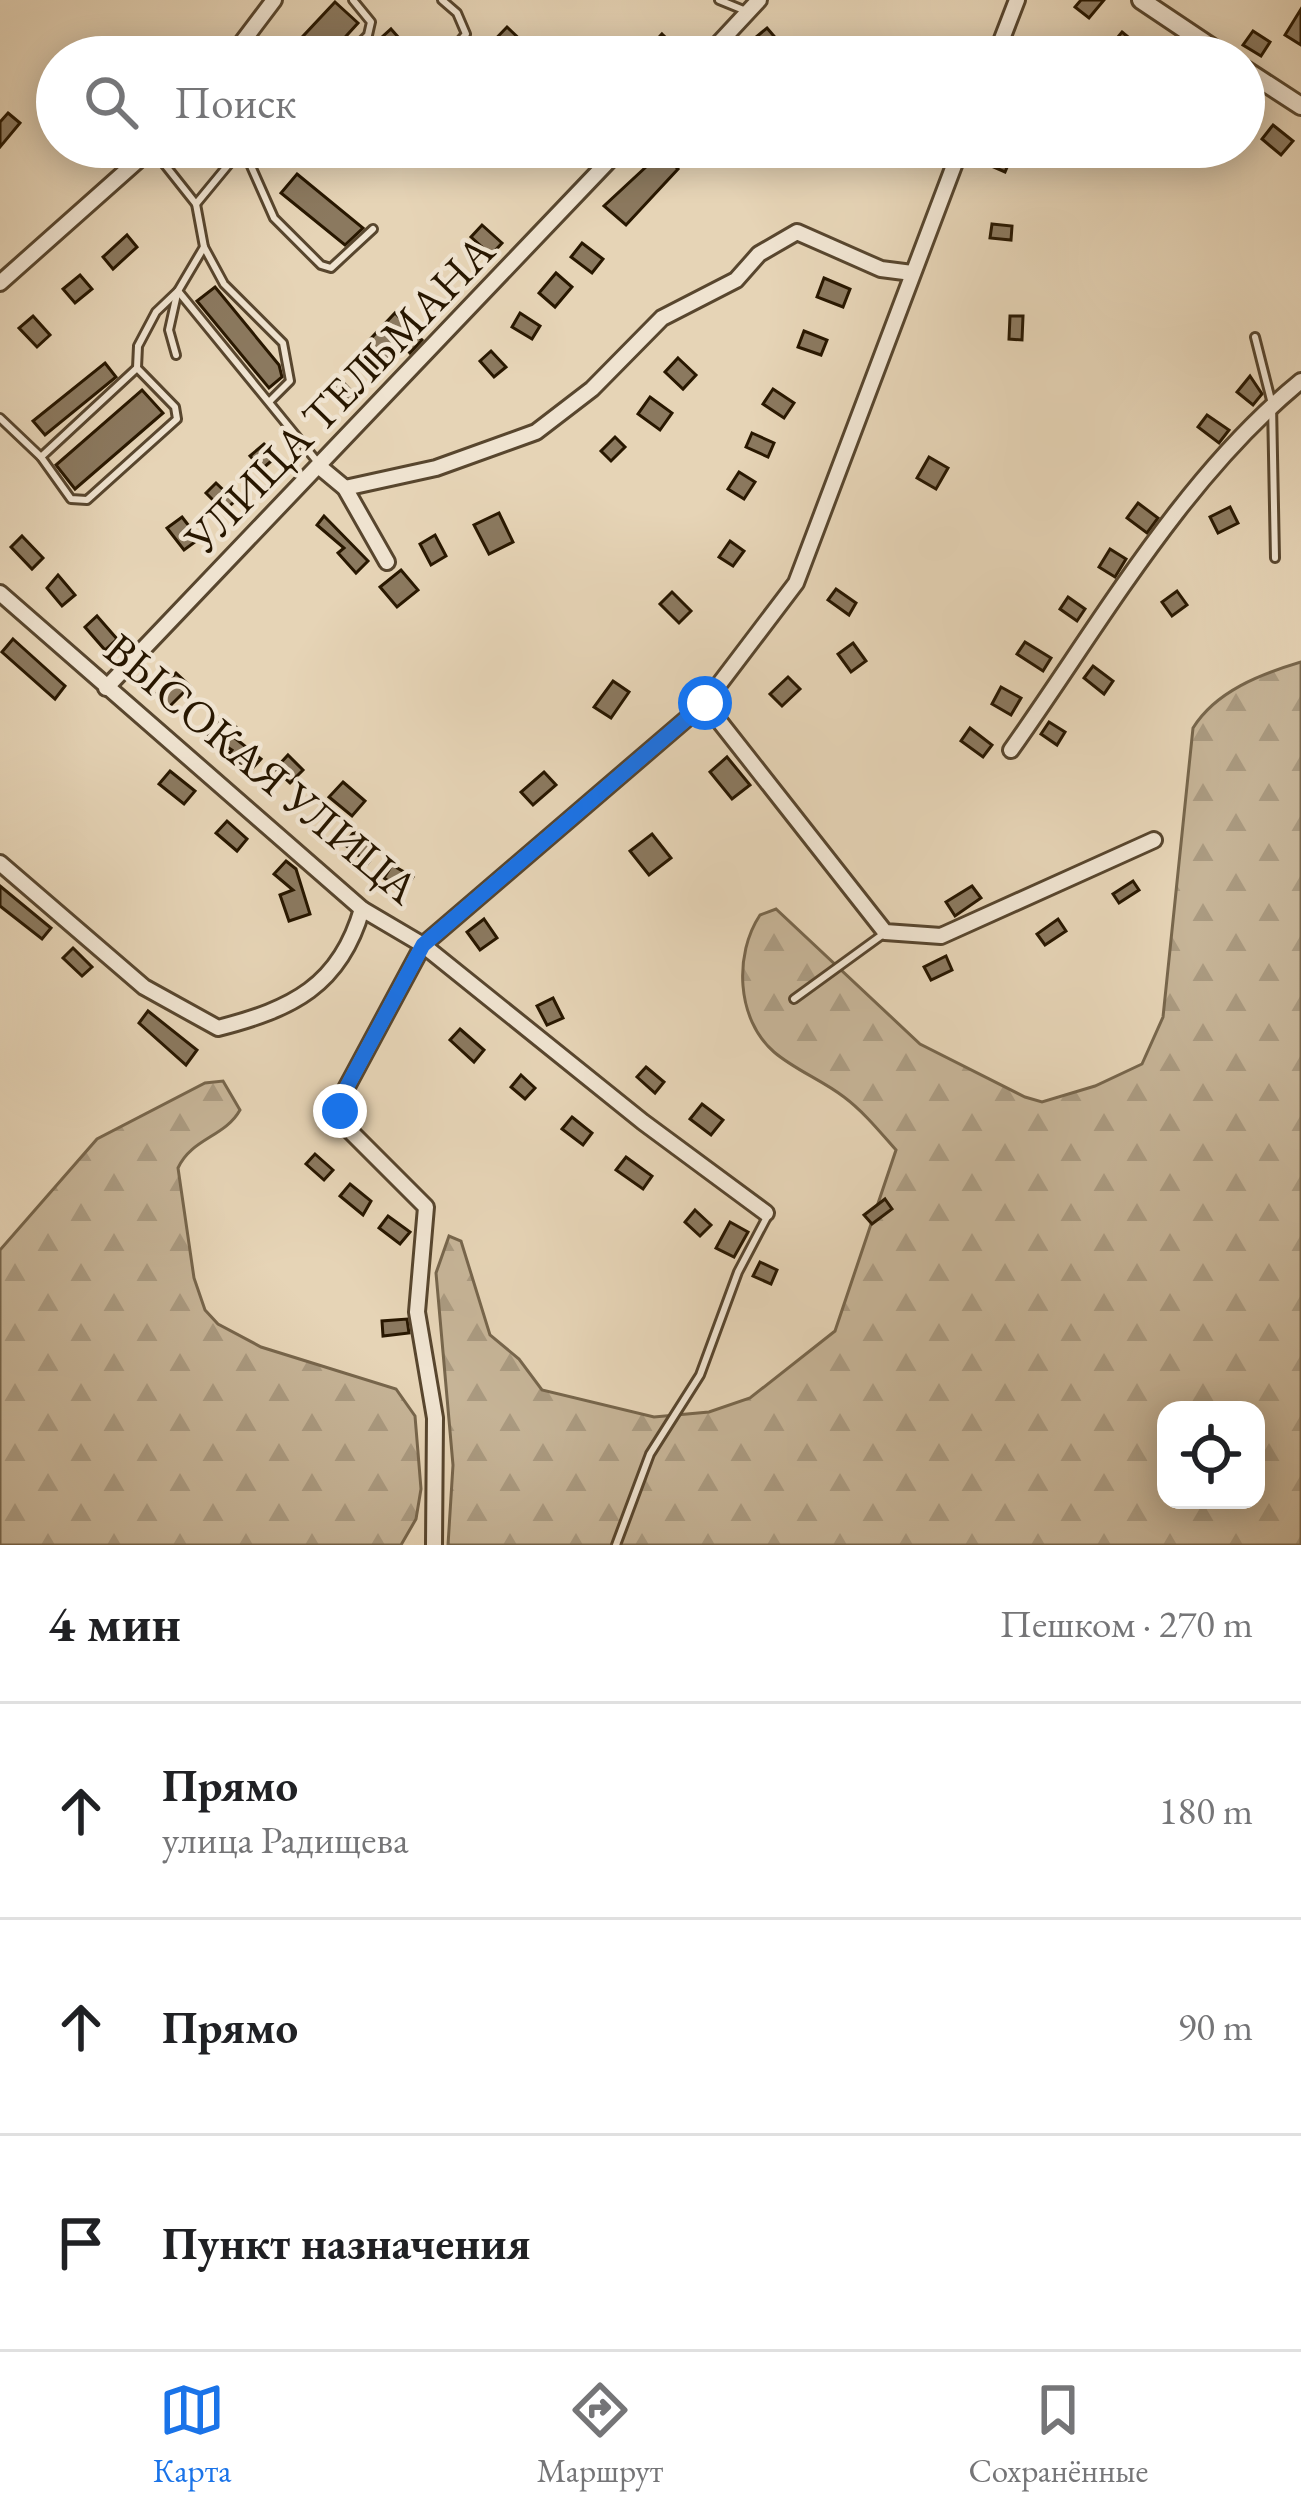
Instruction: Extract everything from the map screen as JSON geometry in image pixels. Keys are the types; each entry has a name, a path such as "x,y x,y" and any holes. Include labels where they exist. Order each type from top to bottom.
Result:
{"street":[{"path":"247,36 274,0"},
{"path":"724,36 759,0"},
{"path":"1003,36 1017,0"},
{"path":"1141,0 1195,36"},
{"path":"1265,80 1298,97"},
{"path":"0,283 129,168"},
{"name":"УЛИЦА ТЕЛЬМАНА","path":"106,688 321,468 602,168"},
{"path":"434,1545 434,1418 418,1312 426,1207 345,1126 342,1096 423,945 705,703 796,583 953,168"},
{"path":"345,488 436,469 536,432 592,389 662,318 736,280 759,254 796,232 881,269 912,273"},
{"path":"1012,750 1174,520 1272,404 1301,381"},
{"path":"321,468 345,488 387,562"},
{"name":"ВЫСОКАЯ УЛИЦА","path":"0,593 362,909 423,945 766,1214"},
{"path":"705,703 885,932 941,936 1154,840"},
{"path":"0,862 144,987 218,1028 276,1013 326,979 353,938 362,909"}],"lane":[{"path":"353,0 371,22 367,36"},
{"path":"442,0 457,13 464,36"},
{"path":"718,0 746,11"},
{"path":"168,168 196,204 205,247 224,284 283,343 290,381 270,401"},
{"path":"196,204 226,168"},
{"path":"252,168 274,218 321,265 344,262 373,230"},
{"path":"41,457 137,368 138,346 156,312 178,291 205,247"},
{"path":"178,291 321,468"},
{"path":"176,356 169,330 178,291"},
{"path":"1255,337 1272,404 1275,558"},
{"path":"0,418 41,457 71,499 87,500 174,422 175,407 137,368"},
{"path":"794,999 885,932"},
{"path":"616,1545 650,1454 700,1375 738,1272 769,1223 766,1214"}],"green space":[{"path":"1301,662 1301,1545 448,1545 453,1465 436,1273 449,1236 461,1241 490,1335 519,1359 542,1390 654,1417 709,1412 750,1398 835,1331 896,1150 851,1103 782,1058 761,1038 743,986 746,948 760,915 776,909 920,1044 1025,1097 1042,1102 1095,1086 1142,1064 1163,1017 1193,728 1214,704 1255,678"},
{"path":"223,1081 240,1110 191,1150 178,1168 194,1278 205,1310 218,1324 261,1347 396,1389 415,1416 421,1489 416,1519 401,1545 0,1545 0,1250 97,1139 205,1083"}],"building":[{"path":"1081,0 1104,0 1089,18 1075,7"},
{"path":"335,2 358,23 346,36 303,36"},
{"path":"1301,9 1301,45 1285,35"},
{"path":"8,113 20,123 0,147 0,122"},
{"path":"1273,125 1293,141 1281,155 1265,142"},
{"path":"645,168 678,169 626,225 604,206"},
{"path":"297,174 363,228 345,245 281,193"},
{"path":"992,224 1012,226 1011,240 990,238"},
{"path":"482,225 502,243 491,255 471,237"},
{"path":"127,235 137,247 113,269 103,257"},
{"path":"582,243 603,259 592,273 571,257"},
{"path":"556,273 572,287 555,307 539,293"},
{"path":"80,275 92,289 75,303 63,289"},
{"path":"824,278 850,289 843,307 817,297"},
{"path":"215,287 279,365 282,377 269,388 197,301"},
{"path":"395,313 422,340 410,353 403,345 379,370 359,351"},
{"path":"520,313 540,326 532,339 512,327"},
{"path":"33,316 50,335 37,347 19,328"},
{"path":"1010,316 1023,316 1022,340 1009,339"},
{"path":"804,331 827,340 821,355 798,347"},
{"path":"491,351 506,367 494,377 480,361"},
{"path":"678,358 696,375 683,389 665,372"},
{"path":"105,363 116,377 45,435 33,421"},
{"path":"1250,376 1262,394 1253,405 1237,392"},
{"path":"340,379 357,397 346,408 329,390"},
{"path":"773,389 794,403 784,418 763,404"},
{"path":"142,390 163,413 75,489 56,465"},
{"path":"650,397 672,413 660,430 638,414"},
{"path":"1207,415 1229,430 1219,443 1198,427"},
{"path":"752,433 774,443 768,457 746,447"},
{"path":"615,437 625,447 611,461 601,451"},
{"path":"264,444 276,457 262,469 250,456"},
{"path":"929,457 948,468 936,489 917,478"},
{"path":"739,472 755,482 744,499 728,489"},
{"path":"216,483 235,501 224,511 206,493"},
{"path":"1138,503 1158,518 1147,533 1127,518"},
{"path":"1230,507 1238,523 1218,533 1210,517"},
{"path":"499,513 513,542 489,554 474,525"},
{"path":"324,516 368,561 356,573 338,553 344,548 317,525"},
{"path":"182,517 199,539 184,550 167,528"},
{"path":"435,535 446,556 431,565 420,544"},
{"path":"22,536 43,558 32,569 11,547"},
{"path":"730,541 744,551 733,566 719,557"},
{"path":"1110,549 1126,559 1115,577 1099,567"},
{"path":"401,570 418,590 397,607 380,587"},
{"path":"58,575 75,595 62,606 47,588"},
{"path":"836,589 856,603 849,615 828,600"},
{"path":"1177,591 1187,605 1172,616 1162,602"},
{"path":"672,592 691,611 679,623 660,604"},
{"path":"1068,597 1085,609 1077,621 1060,609"},
{"path":"97,616 117,639 105,650 85,627"},
{"path":"13,639 65,686 55,699 2,652"},
{"path":"1025,642 1051,658 1043,671 1017,654"},
{"path":"853,643 866,661 851,672 838,654"},
{"path":"1093,666 1113,681 1104,694 1084,678"},
{"path":"176,673 190,686 169,707 156,694"},
{"path":"788,677 800,689 782,706 770,694"},
{"path":"613,681 629,692 611,718 594,707"},
{"path":"1001,687 1021,698 1011,715 992,704"},
{"path":"217,716 236,727 231,735 261,759 249,772 228,755 232,750 206,733"},
{"path":"1049,722 1065,732 1057,745 1041,734"},
{"path":"970,728 992,745 983,757 961,741"},
{"path":"288,755 303,770 290,783 275,769"},
{"path":"727,757 750,785 732,799 710,772"},
{"path":"170,771 195,791 184,804 159,784"},
{"path":"544,772 556,785 533,805 521,792"},
{"path":"343,782 365,801 352,816 329,797"},
{"path":"227,821 247,839 237,851 216,833"},
{"path":"354,832 377,851 368,863 344,844"},
{"path":"652,834 671,858 649,875 630,851"},
{"path":"286,861 296,869 310,914 289,921 280,895 293,890 274,874"},
{"path":"392,865 413,877 404,891 384,878"},
{"path":"1133,881 1139,890 1119,903 1113,894"},
{"path":"0,886 51,928 42,939 0,906"},
{"path":"972,886 981,898 955,916 946,902"},
{"path":"484,919 497,938 480,950 467,932"},
{"path":"1058,919 1066,931 1045,945 1037,934"},
{"path":"73,948 92,967 82,976 63,958"},
{"path":"946,956 952,970 931,980 924,967"},
{"path":"553,998 563,1018 547,1025 537,1006"},
{"path":"148,1011 197,1050 186,1065 139,1023"},
{"path":"460,1029 484,1050 474,1062 450,1040"},
{"path":"646,1067 664,1082 655,1093 637,1077"},
{"path":"521,1075 535,1088 525,1099 511,1087"},
{"path":"702,1104 723,1120 711,1135 690,1119"},
{"path":"572,1117 592,1133 583,1145 562,1129"},
{"path":"315,1154 333,1170 324,1180 306,1164"},
{"path":"626,1157 652,1176 643,1189 616,1170"},
{"path":"350,1184 371,1201 363,1215 340,1196"},
{"path":"885,1199 892,1209 872,1224 864,1215"},
{"path":"695,1210 711,1225 700,1236 685,1222"},
{"path":"388,1216 410,1232 400,1244 379,1228"},
{"path":"730,1222 748,1232 734,1257 716,1248"},
{"path":"760,1262 777,1270 771,1284 753,1276"},
{"path":"407,1319 409,1333 383,1336 382,1321"}],"route":[{"path":"340,1111 342,1096 423,945 705,703"}]}
